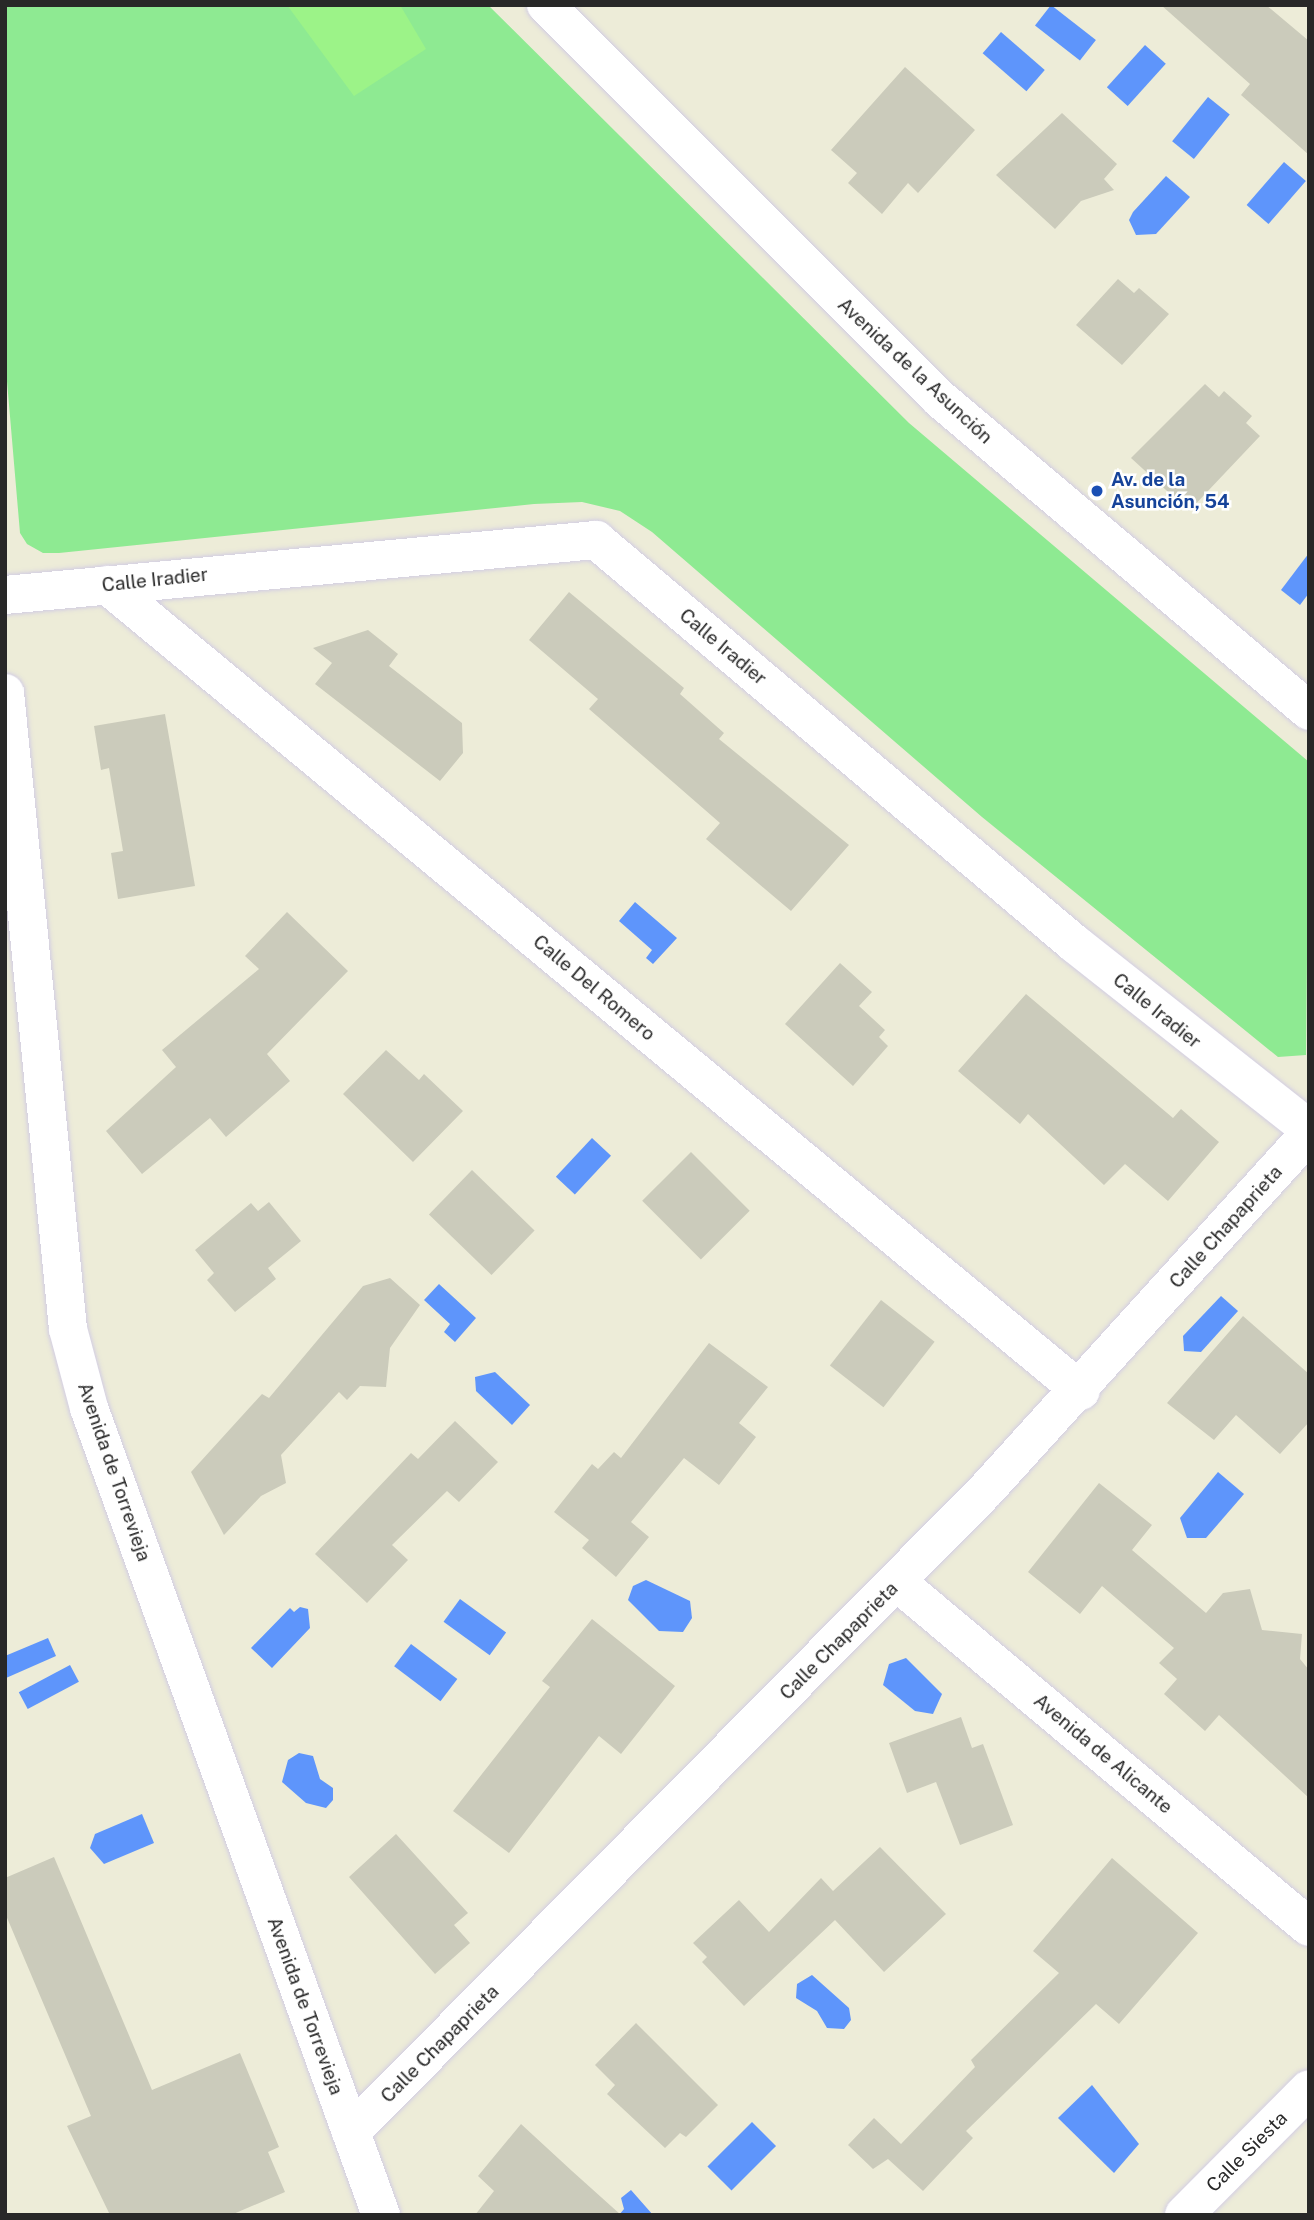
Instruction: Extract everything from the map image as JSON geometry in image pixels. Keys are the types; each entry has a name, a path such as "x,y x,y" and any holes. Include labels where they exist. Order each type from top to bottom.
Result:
{"street":[{"name":"Avenida de la Asunción","path":"546,5 940,399 1309,711"},
{"name":"Calle Iradier","path":"5,595 596,540 1075,944 1309,1132"},
{"name":"Calle Del Romero","path":"107,585 1081,1391"},
{"name":"Avenida de Torrevieja","path":"5,694 68,1329 89,1408 381,2215"},
{"name":"Calle Chapaprieta","path":"351,2132 897,1582 1081,1391 1309,1132"},
{"name":"Avenida de Alicante","path":"897,1582 1309,1927"},
{"name":"Calle Siesta","path":"1184,2215 1309,2089"}],"green space":[{"path":"5,5 488,5 909,423 1309,762 1306,1055 1278,1057 982,817 652,532 620,511 582,502 534,504 59,553 43,553 27,544 20,533 5,358"},
{"path":"287,5 400,5 426,49 354,96"}],"water":[{"path":"1051,5 1096,40 1080,61 1035,25"},
{"path":"1001,32 1045,70 1026,91 983,53"},
{"path":"1145,45 1166,64 1128,106 1107,87"},
{"path":"1208,97 1230,115 1194,159 1172,141"},
{"path":"1284,162 1306,181 1268,224 1247,205"},
{"path":"1166,176 1190,197 1156,234 1136,235 1129,220 1133,212"},
{"path":"1309,553 1309,593 1300,605 1281,590"},
{"path":"635,902 677,938 653,964 646,958 652,950 619,921"},
{"path":"592,1138 611,1156 575,1194 556,1177"},
{"path":"439,1284 476,1318 455,1342 444,1332 450,1324 424,1300"},
{"path":"1221,1296 1238,1311 1201,1352 1184,1351 1183,1336"},
{"path":"495,1372 530,1405 512,1425 476,1391 475,1377"},
{"path":"1218,1472 1244,1494 1206,1538 1187,1538 1180,1518"},
{"path":"646,1580 690,1601 692,1618 683,1632 659,1631 628,1600 633,1586"},
{"path":"460,1599 506,1633 490,1655 444,1622"},
{"path":"300,1607 308,1609 310,1628 272,1668 251,1648 290,1608 294,1612"},
{"path":"48,1638 56,1656 6,1678 5,1656"},
{"path":"411,1644 457,1679 440,1701 394,1666"},
{"path":"906,1658 942,1694 933,1714 915,1711 883,1685 889,1664"},
{"path":"70,1665 79,1682 28,1709 19,1692"},
{"path":"299,1753 313,1756 320,1779 333,1788 333,1800 326,1808 306,1803 282,1782 288,1760"},
{"path":"142,1814 154,1843 104,1864 90,1848 95,1834"},
{"path":"812,1975 849,2008 851,2020 844,2029 827,2028 817,2011 796,1998 797,1984"},
{"path":"1092,2085 1139,2144 1114,2173 1058,2118"},
{"path":"752,2122 776,2146 731,2191 707,2167"},
{"path":"631,2190 653,2215 619,2215 624,2209 621,2198"}],"building":[{"path":"1161,5 1266,5 1309,41 1309,155 1241,95 1250,84"},
{"path":"905,67 975,130 918,193 908,183 882,214 848,183 857,173 831,150"},
{"path":"1062,113 1117,164 1104,179 1114,190 1081,201 1055,229 996,175"},
{"path":"1118,279 1134,293 1139,288 1169,314 1122,365 1076,325"},
{"path":"1205,384 1219,397 1224,391 1252,416 1246,423 1260,436 1189,511 1131,458"},
{"path":"569,592 684,688 680,694 724,733 719,739 849,845 791,911 706,839 720,823 589,709 598,699 529,640"},
{"path":"368,630 398,654 389,666 462,723 463,753 440,781 315,684 332,663 313,648"},
{"path":"165,714 195,886 118,899 111,853 123,851 109,768 101,770 94,726"},
{"path":"287,912 348,971 267,1054 290,1081 226,1137 210,1118 142,1174 106,1131 176,1067 162,1050 259,969 245,956"},
{"path":"840,963 872,992 859,1006 885,1030 879,1037 888,1046 853,1086 785,1024"},
{"path":"1026,994 1173,1118 1181,1109 1219,1142 1168,1201 1125,1164 1104,1185 1028,1114 1020,1124 958,1071"},
{"path":"386,1050 419,1080 424,1074 463,1111 413,1162 343,1094"},
{"path":"691,1152 750,1211 701,1259 642,1201"},
{"path":"472,1170 535,1230 492,1275 429,1215"},
{"path":"269,1202 301,1241 268,1268 276,1279 235,1312 207,1280 214,1273 195,1250 251,1203 258,1211"},
{"path":"390,1278 420,1305 390,1348 386,1387 360,1386 347,1400 339,1392 281,1455 286,1483 261,1496 224,1535 191,1472 262,1394 269,1398 363,1286"},
{"path":"881,1300 935,1342 883,1407 830,1365"},
{"path":"1243,1316 1309,1374 1309,1422 1280,1454 1236,1415 1214,1440 1167,1403"},
{"path":"709,1343 768,1387 739,1423 756,1437 719,1485 684,1458 631,1522 649,1537 616,1577 582,1548 589,1540 554,1512 592,1464 598,1469 614,1452 621,1458"},
{"path":"455,1421 498,1462 459,1502 447,1491 392,1545 408,1560 367,1603 315,1554 411,1453 418,1459"},
{"path":"1099,1483 1152,1525 1132,1550 1206,1613 1223,1593 1250,1589 1262,1630 1302,1634 1300,1659 1309,1670 1309,1798 1219,1715 1205,1731 1164,1694 1177,1679 1159,1663 1174,1648 1102,1586 1080,1614 1028,1572"},
{"path":"592,1619 675,1686 621,1754 599,1736 509,1853 453,1811 550,1687 542,1681"},
{"path":"961,1717 972,1748 983,1744 1013,1825 960,1845 936,1782 907,1793 889,1743"},
{"path":"396,1834 468,1913 454,1925 470,1943 435,1974 349,1877"},
{"path":"880,1847 946,1914 884,1972 835,1920 744,2006 702,1962 707,1957 693,1943 739,1900 769,1932 821,1878 833,1891"},
{"path":"54,1857 152,2090 240,2053 279,2147 268,2152 285,2192 231,2215 110,2215 67,2126 91,2116 5,1913 5,1878"},
{"path":"1112,1858 1198,1933 1119,2024 1096,2004 966,2131 973,2138 923,2191 888,2159 873,2169 848,2145 874,2118 901,2144 975,2067 971,2060 1059,1973 1033,1951"},
{"path":"636,2023 718,2105 686,2137 680,2133 665,2148 607,2094 615,2085 595,2065"},
{"path":"521,2124 621,2215 475,2215 494,2191 478,2176"}],"place":[{"name":"Av. de la Asunción, 54","path":"1097,491"}]}
